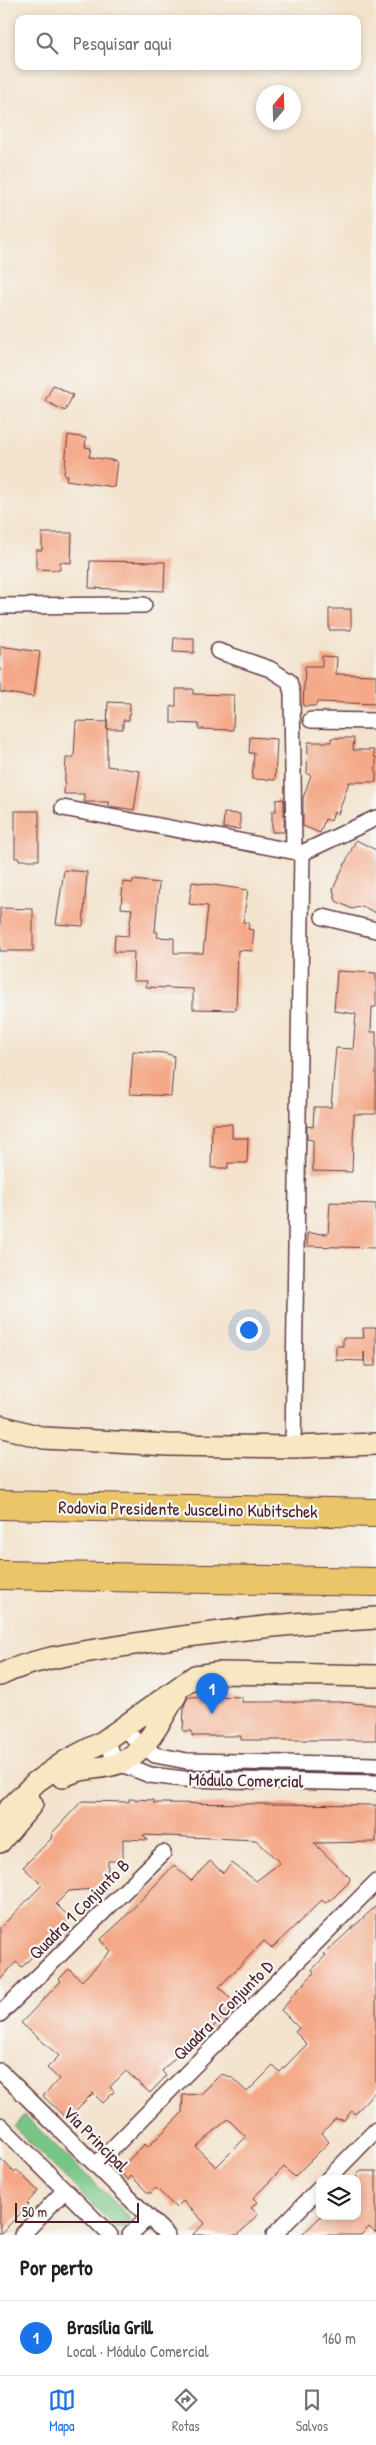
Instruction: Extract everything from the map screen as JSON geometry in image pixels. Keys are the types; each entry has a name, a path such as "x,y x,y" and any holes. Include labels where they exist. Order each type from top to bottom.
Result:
{"highway":[{"name":"Rodovia Presidente Juscelino Kubitschek","path":"0,1506 376,1513"},
{"path":"0,1576 376,1582"}],"main road":[{"path":"0,1426 44,1438 168,1445 292,1448 376,1444"},
{"path":"0,1675 20,1666 81,1653 193,1634 376,1618"},
{"name":"Módulo Comercial","path":"0,1818 36,1782 66,1762 104,1741 195,1676 218,1673 376,1676"},
{"name":"Módulo Comercial","path":"0,1842 41,1794 64,1776 86,1767 119,1763 142,1746 181,1687"}],"street":[{"path":"0,606 144,604"},
{"path":"218,651 270,669 289,681 292,693 298,852 292,1448"},
{"path":"311,720 376,721"},
{"path":"63,808 298,852 376,818"},
{"path":"323,917 376,930"},
{"name":"Módulo Comercial","path":"122,1728 155,1755 187,1761 376,1765"},
{"path":"104,1741 119,1763"},
{"path":"184,1779 187,1761"},
{"name":"Módulo Comercial","path":"119,1763 150,1776 184,1779 376,1783"},
{"name":"Quadra 1 Conjunto B","path":"0,2014 163,1853"},
{"name":"Quadra 1 Conjunto D","path":"96,2166 376,1882"},
{"name":"Via Principal","path":"0,2071 166,2235"},
{"path":"0,2126 110,2235"},
{"path":"332,2175 376,2130"},
{"path":"22,2235 65,2190"},
{"path":"274,2235 316,2192"},
{"path":"130,2235 148,2216"}],"green space":[{"path":"24,2115 128,2215 130,2221 124,2228 115,2227 14,2127"}],"building":[{"path":"53,385 73,395 65,411 45,401"},
{"path":"68,435 86,438 85,447 91,448 89,457 117,461 114,487 66,480 67,475 64,475"},
{"path":"42,533 72,533 71,563 60,562 60,570 36,569 36,550 42,550"},
{"path":"90,561 165,562 164,591 89,588"},
{"path":"329,609 351,609 351,630 329,630"},
{"path":"174,638 194,638 194,653 173,652"},
{"path":"0,646 40,652 34,697 0,692"},
{"path":"322,656 337,657 336,674 376,675 376,704 317,702 316,706 303,706 305,666 322,666"},
{"path":"176,689 193,689 193,694 234,695 233,730 199,729 199,724 171,723 171,706 176,706"},
{"path":"108,702 130,703 129,720 123,720 123,729 107,729"},
{"path":"76,721 107,722 107,766 140,771 134,810 109,806 109,802 84,802 84,794 64,794 66,758 73,758 74,756"},
{"path":"250,737 277,739 275,780 252,779 254,753 249,753"},
{"path":"331,738 354,738 353,750 374,750 374,757 376,757 376,782 349,782 338,814 334,812 331,821 325,819 320,833 303,826 303,798 311,775 307,774 308,742 331,742"},
{"path":"284,799 284,832 272,832 272,811 276,811 276,800"},
{"path":"15,811 39,811 39,860 19,860 19,858 15,858"},
{"path":"224,813 240,814 240,829 223,828"},
{"path":"356,840 376,850 376,913 362,906 352,909 336,901 333,889"},
{"path":"64,870 87,872 83,926 56,924"},
{"path":"133,880 159,883 155,932 158,932 157,937 174,938 174,953 203,953 208,906 189,904 192,882 248,890 243,922 249,923 248,929 254,930 252,951 238,950 236,1010 193,1009 193,989 146,987 147,981 133,981 134,952 114,952 115,935 128,936 132,909 121,908 123,882 133,883"},
{"path":"0,908 33,909 33,951 0,951"},
{"path":"337,971 376,973 376,1007 372,1007 371,1032 376,1032 376,1114 354,1114 352,1172 313,1171 313,1140 307,1139 307,1126 313,1127 314,1107 331,1107 336,1048 353,1049 356,1014 334,1011"},
{"path":"133,1051 164,1053 174,1056 171,1096 130,1094"},
{"path":"212,1124 232,1124 232,1138 248,1138 247,1163 228,1163 228,1168 211,1168"},
{"path":"330,1202 376,1204 376,1248 307,1246 307,1233 328,1234"},
{"path":"363,1328 376,1328 376,1366 365,1366 364,1352 364,1361 336,1360 336,1346 343,1346 343,1338 364,1338"},
{"path":"190,1697 242,1697 242,1702 340,1702 376,1705 376,1740 241,1740 241,1736 192,1736 192,1731 183,1731 184,1706 187,1699"},
{"path":"129,1799 154,1800 154,1803 376,1805 376,1842 314,1843 350,1878 349,1882 331,1900 325,1903 322,1900 272,1948 264,1941 219,1987 236,2004 210,2030 206,2026 162,2071 166,2076 150,2093 126,2071 110,2087 114,2092 103,2103 93,2093 67,2119 43,2096 59,2079 47,2068 59,2056 21,2023 61,1981 59,1979 69,1969 82,1981 111,1951 100,1940 123,1919 174,1865 191,1881 210,1861 223,1873 232,1863 256,1881 280,1863 256,1840 143,1835 148,1840 123,1839 123,1861 108,1861 107,1888 69,1891 56,1904 70,1918 22,1967 16,1962 0,1980 0,1928 42,1885 23,1867 51,1839 52,1833 82,1801 129,1802"},
{"path":"376,1906 376,2091 355,2114 352,2111 344,2120 335,2119 322,2133 329,2142 294,2177 284,2167 253,2198 257,2202 251,2208 258,2214 238,2235 192,2235 205,2223 183,2201 176,2208 156,2188 151,2193 148,2193 131,2176 128,2180 118,2170 145,2144 148,2147 182,2113 183,2095 201,2094 221,2074 231,2077 247,2092 273,2066 280,2072 307,2044 295,2032 299,2028 281,2010 314,1973 312,1970 326,1955 324,1954","holes":["228,2119 246,2137 216,2167 196,2147"]},
{"path":"0,2158 14,2172 17,2170 38,2191 27,2203 29,2205 0,2234"},
{"path":"361,2171 376,2171 376,2233 369,2227 361,2235 302,2235 317,2220 361,2220 361,2175 357,2175"}],"place":[{"name":"Brasília Grill","path":"212,1714"}]}
